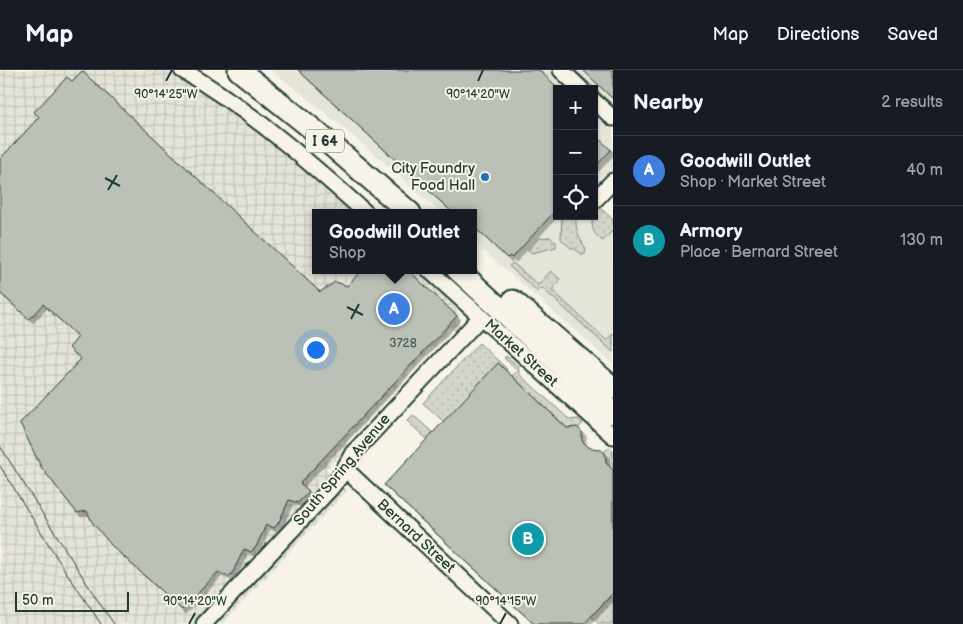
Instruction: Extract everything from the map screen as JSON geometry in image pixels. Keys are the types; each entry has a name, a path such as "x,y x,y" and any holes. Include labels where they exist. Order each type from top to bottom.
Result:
{"highway":[{"name":"I 64","path":"232,70 286,113 392,209"},
{"name":"I 64","path":"239,70 285,106 405,209"},
{"path":"477,270 613,388"},
{"path":"462,274 613,413"},
{"path":"546,351 613,395"}],"street":[{"path":"182,70 229,100 277,136 362,209"},
{"path":"561,70 577,85"},
{"path":"598,105 613,118"},
{"path":"598,197 613,181"},
{"name":"Market Street","path":"433,274 613,436"},
{"name":"South Spring Avenue","path":"204,624 330,489 339,478 353,453 481,317"},
{"name":"Bernard Street","path":"344,468 510,624"}],"shaded area":[{"path":"0,70 167,70 193,85 240,119 311,174 349,209 312,209 312,274 420,274 457,309 460,325 455,332 450,329 350,437 347,448 326,469 347,490 222,624 0,624"},
{"name":"City Foundry Food Hall","path":"271,70 613,70 613,169 598,185 598,85 553,85 553,220 598,220 598,211 613,224 613,364 477,245 477,209 436,209 372,152"},
{"path":"572,70 575,70 591,85 588,85"},
{"path":"598,91 613,105 613,108 598,94"},
{"path":"600,208 613,220 613,233 611,232 603,241 597,236 592,227 592,220 598,220 598,210"},
{"path":"562,220 576,220 579,237 586,249 585,254 583,255 572,249 561,239"},
{"path":"550,237 556,242 556,247 532,253 528,250 539,238"},
{"path":"513,263 538,285 551,271 560,279 552,290 606,340 613,334 613,352 542,288 538,292 509,266"},
{"path":"479,343 507,369 444,422 423,403"},
{"path":"506,356 518,366 519,374 570,420 578,419 583,423 578,429 570,431 512,376 517,370 504,358"},
{"path":"413,415 433,433 427,439 407,421"},
{"path":"609,447 613,451 613,470 602,460 604,452"},
{"path":"610,597 613,600 613,624 599,624 591,616"}],"building":[{"name":"City Foundry Food Hall","path":"298,70 539,70 555,85 553,85 553,213 512,258 510,256 507,258 477,230 477,209 449,209"},
{"path":"583,70 613,70 613,99"},
{"path":"82,71 320,292 335,282 347,286 358,274 412,274 457,316 300,483 309,491 298,503 289,500 279,522 274,528 266,525 256,547 251,552 244,549 229,577 218,572 182,610 112,546 92,522 87,511 77,513 41,467 20,423 81,359 69,348 78,337 43,304 29,319 0,293 0,159 39,117 34,112 67,77 72,81"},
{"path":"598,138 611,150 598,164"},
{"path":"498,363 567,428 577,427 582,432 582,441 590,448 600,449 605,453 606,463 613,470 613,593 584,624 534,624 384,485"}],"tram line":[{"path":"0,446 114,624"},
{"path":"0,466 64,569 101,624"}],"place":[{"name":"City Foundry Food Hall","path":"485,177"},
{"name":"Goodwill Outlet","path":"394,309"},
{"name":"Armory","path":"528,539"}]}
